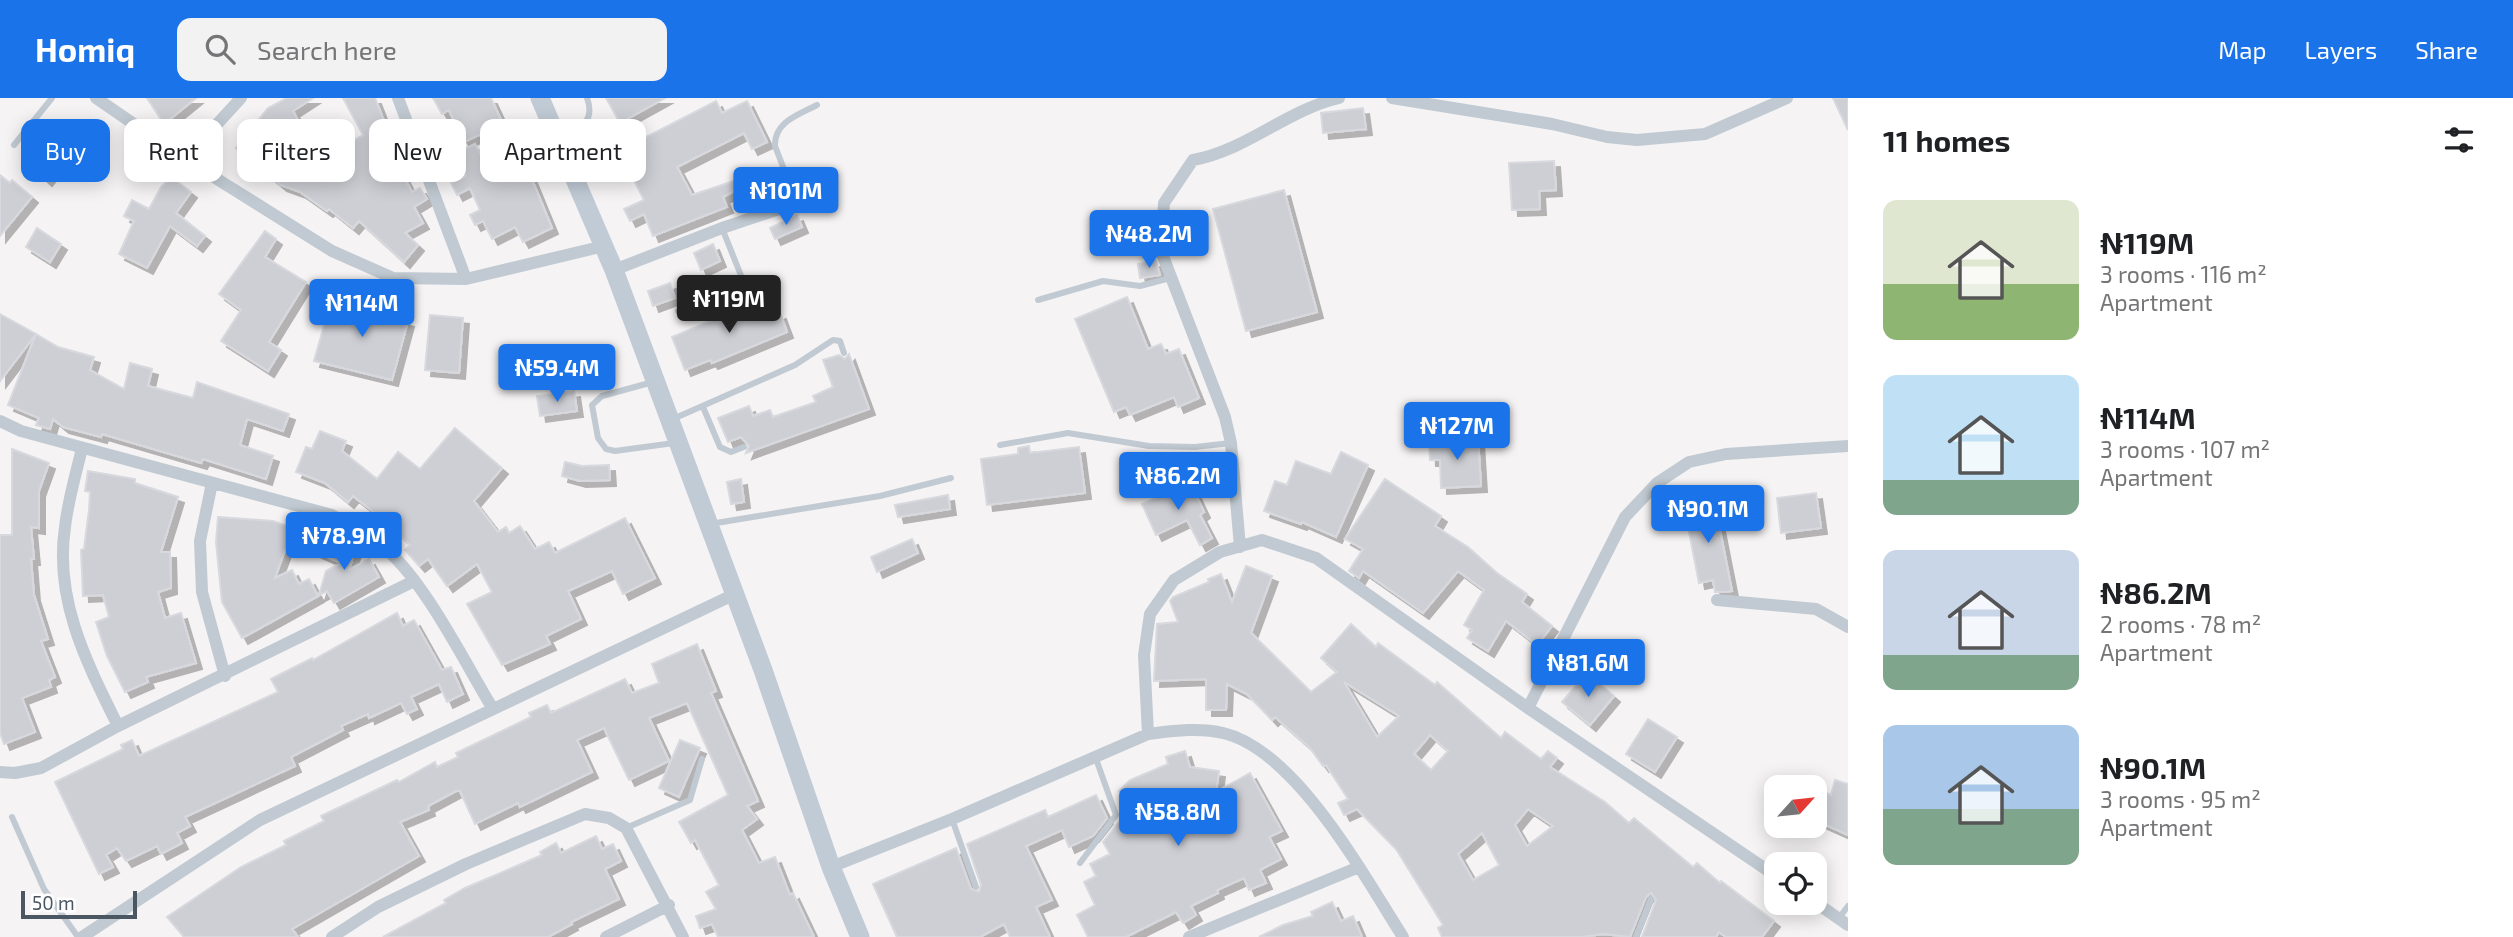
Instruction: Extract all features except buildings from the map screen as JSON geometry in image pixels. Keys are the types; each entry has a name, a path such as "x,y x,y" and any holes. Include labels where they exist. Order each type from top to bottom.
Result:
{"main road":[{"path":"540,98 550,119"},
{"path":"578,182 614,270 668,421 735,594 831,867 860,937"}],"street":[{"path":"96,98 127,119"},
{"path":"221,119 240,98"},
{"path":"398,98 466,279"},
{"path":"1240,547 1231,443 1225,417 1161,251 1164,203 1193,160 1217,154 1310,106 1339,98"},
{"path":"1392,98 1552,124 1607,137 1637,140 1705,134 1787,98"},
{"path":"222,182 332,251 393,278 466,279 604,246"},
{"path":"614,270 722,228 797,203"},
{"path":"0,421 21,431 332,515 388,550 414,580 493,709"},
{"path":"1528,708 1625,517 1657,483 1689,462 1726,454 1848,446"},
{"path":"82,448 64,529 66,595 79,647 118,726"},
{"path":"212,484 200,541 202,592 225,676"},
{"path":"1148,734 1144,655 1150,614 1174,580 1220,552 1262,540 1316,558 1528,708 1764,868"},
{"path":"0,772 15,773 41,768 118,726 225,676 414,580"},
{"path":"80,937 260,820 735,594"},
{"path":"1717,600 1816,609 1848,627"},
{"path":"831,867 952,819 1148,734 1182,730 1223,733 1259,748 1305,791 1359,867 1403,937"},
{"path":"332,937 378,906 466,864 585,814 609,818 626,828 669,905 683,937"},
{"path":"1189,937 1359,867"},
{"path":"606,937 669,905"},
{"path":"1827,911 1843,922"}],"lane":[{"path":"14,145 52,98"},
{"path":"587,98 588,119"},
{"path":"797,203 775,146 775,137 786,122 817,105"},
{"path":"678,311 739,292 743,278 722,228"},
{"path":"1038,300 1103,281 1140,286 1170,278"},
{"path":"668,421 795,365 808,353 833,340 840,341 844,353"},
{"path":"655,382 601,396 595,401 592,405 598,438 606,449 615,450 676,442"},
{"path":"703,407 720,447 728,452 744,447"},
{"path":"1000,444 1068,433 1149,446 1195,447 1231,443"},
{"path":"708,525 880,496 951,478"},
{"path":"1080,863 1116,815 1096,756"},
{"path":"626,828 690,800 702,759"},
{"path":"12,817 44,889 80,937"},
{"path":"952,819 976,887"},
{"path":"1636,937 1651,899"},
{"path":"1843,922 1848,906"}]}
